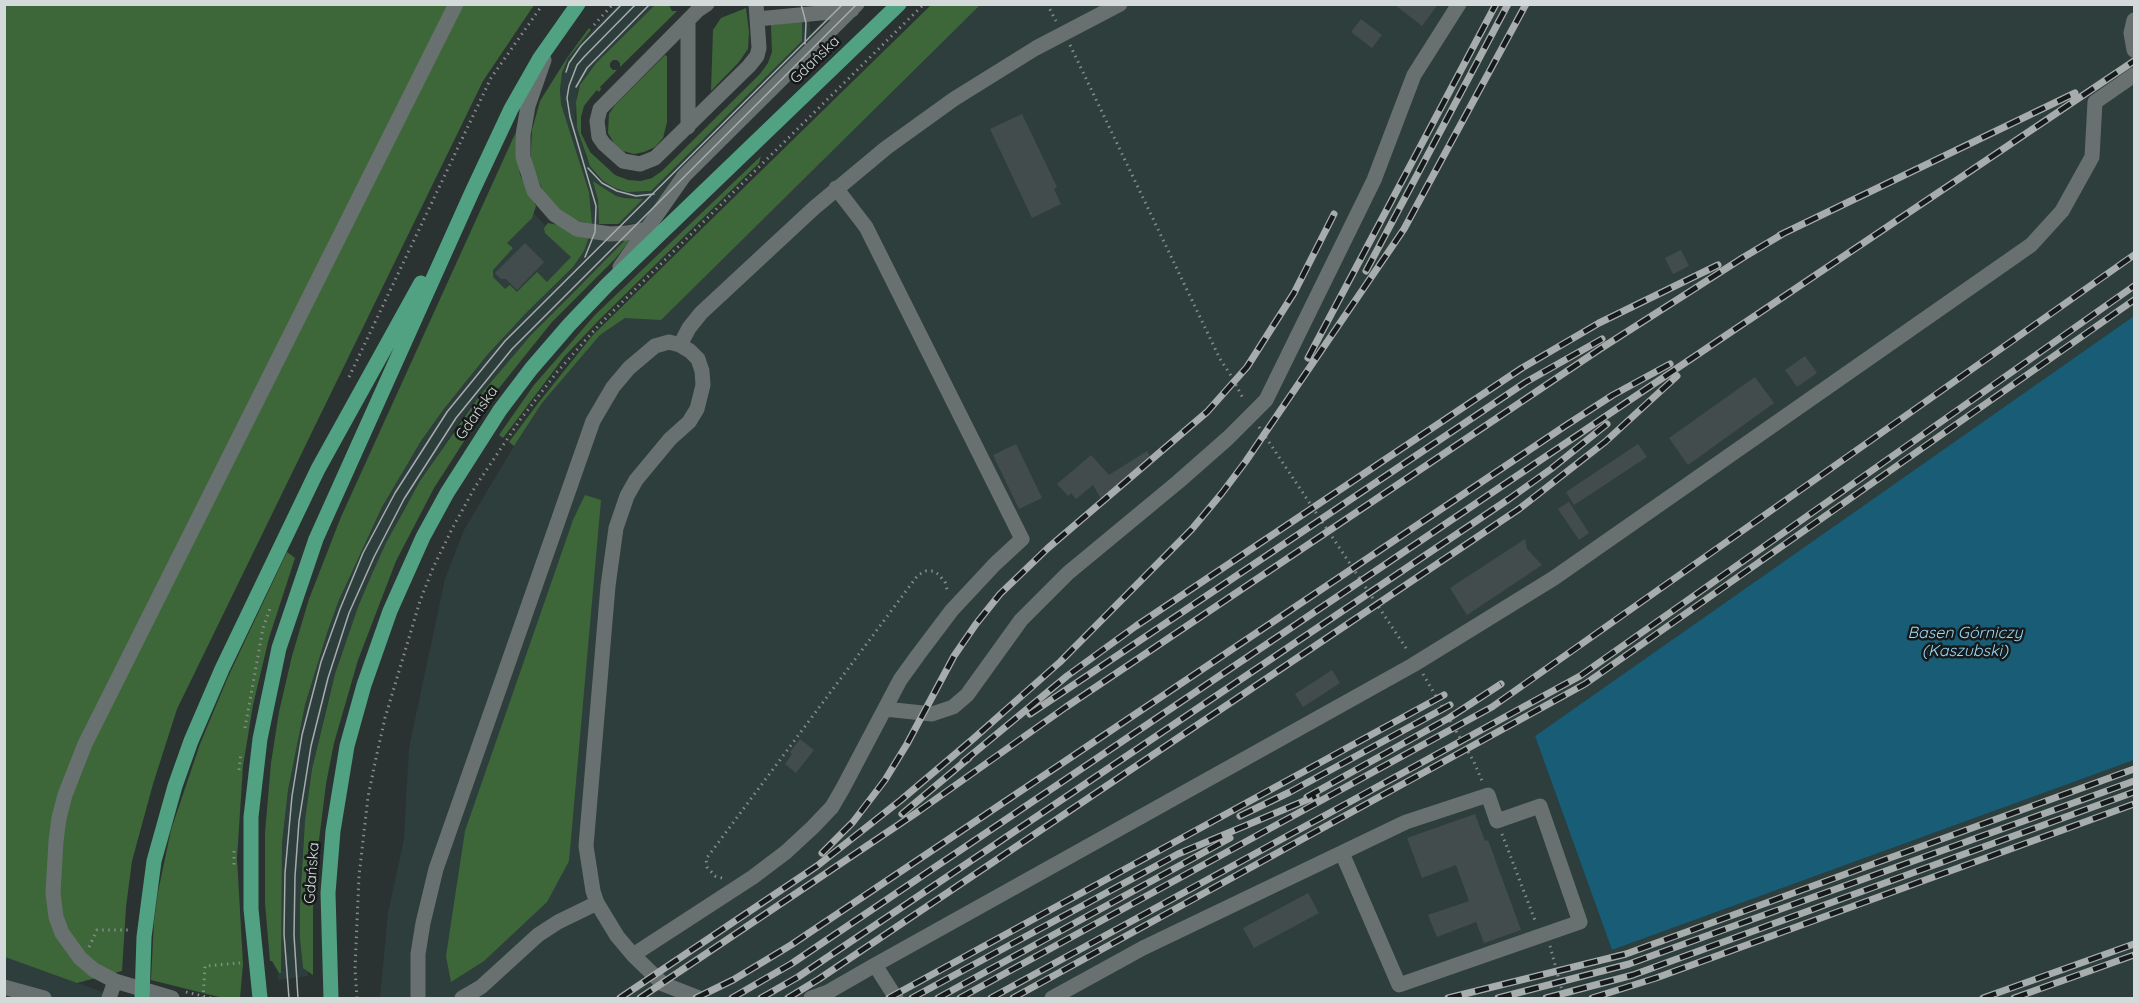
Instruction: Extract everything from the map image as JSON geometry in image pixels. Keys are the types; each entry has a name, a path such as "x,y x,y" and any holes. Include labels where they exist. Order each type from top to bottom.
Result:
{"main road":[{"path":"260,999 248,963 251,909 251,817 260,739 279,648 316,539 472,192 511,109 540,58 578,4"},
{"name":"Gdańska","path":"331,999 328,973 328,893 332,841 347,746 364,685 390,610 423,537 473,450 526,376 587,306 899,4"},
{"path":"142,999 144,937 152,871 187,752 214,687 318,469 472,192"}],"lane":[{"path":"172,999 115,981 94,970 80,958 62,933 56,917 53,893 59,818 65,795 85,744 456,4"},
{"path":"707,4 606,101 598,113 599,137 620,160 634,164 646,163 656,158 755,59 759,48 757,12 855,7"},
{"path":"680,345 689,327 701,313 836,188 886,148 954,99 1036,48 1120,4"},
{"path":"885,709 932,714 953,707 967,695 1021,620 1068,573 1178,482 1228,438 1266,400 1374,180 1414,75 1460,4"},
{"path":"627,233 855,7"},
{"path":"688,20 688,127"},
{"path":"2134,20 2131,33 2134,50"},
{"path":"557,33 541,67 526,116 522,144 527,175 543,205 569,225 598,233 627,233 646,229 670,219 698,198"},
{"path":"811,999 828,992 1413,665 1554,578 2031,245 2062,211 2092,157 2095,102 2134,75"},
{"path":"587,306 618,269 684,176"},
{"path":"633,956 735,889 786,852 832,807 912,663 952,610 1022,539 866,227 836,188"},
{"path":"418,992 418,954 436,868 593,421 613,387 639,358 662,343 680,345 698,359 703,385 697,409 689,422 670,439 636,480 620,513 613,544 587,836 588,867 597,903 617,936 633,956 663,984 699,999"},
{"path":"1052,999 1143,948 1406,822 1488,795 1497,821 1540,806 1580,922 1399,985 1342,853"},
{"path":"462,999 481,987 538,935 558,922 597,903"},
{"path":"875,965 896,999"},
{"path":"109,999 115,981"},
{"path":"4,987 44,999"}],"path":[{"path":"373,330 491,78 543,4"},
{"path":"594,25 612,4"},
{"path":"357,999 355,969 359,876 370,787 386,718 420,601 453,526 520,420 557,372 599,325 924,4"},
{"path":"1047,4 1064,33 1220,359 1244,400"},
{"path":"1253,418 1409,652"},
{"path":"735,889 728,878 721,879 715,876 707,867 706,859 918,575 933,571 938,574 945,582 948,591 945,600 952,610"},
{"path":"1422,672 1474,762 1483,784"},
{"path":"1497,821 1539,931 1549,941 1564,999"},
{"path":"100,930 126,931"},
{"path":"203,999 205,966 248,963"}],"shaded area":[{"path":"618,5 655,5 596,63 585,77 577,93 575,118 586,158 599,176 615,188 644,192 651,191 802,41 802,21 809,20 811,33 839,5 861,5 644,223 618,224 642,199 616,196 594,181 599,224 592,224 589,192 561,104 560,81 572,51"},
{"path":"980,5 2134,5 2134,316 1535,736 1612,950 2134,760 2134,998 380,998 388,913 404,839 409,748 445,579 464,530 514,446 542,403 600,335 625,318"},
{"path":"534,214 576,255 517,316 477,273"},
{"path":"589,237 625,240 531,335 459,422 402,512 358,607 326,708 312,769 305,820 300,939 303,968 307,969 308,976 278,980 278,973 281,972 282,843 288,790 305,705 339,600 382,507 421,441 488,354 573,267 584,251"},
{"path":"5,957 119,998 5,998"}],"green space":[{"path":"5,5 534,5 483,81 177,709 132,861 126,907 122,971 77,983 5,957"},
{"path":"655,5 669,5 672,11 677,11 620,67 617,60 610,63 613,70 617,70 584,106 581,117 581,133 590,152 615,175 628,180 641,181 652,178 662,171 760,74 772,52 771,25 802,21 802,41 651,191 627,192 603,181 590,166 577,128 576,102 580,85 596,63"},
{"path":"931,5 980,5 661,320 625,318 600,335 542,403 514,446 509,442 593,335"},
{"path":"746,8 749,32 748,49 739,62 711,91 713,30 721,18"},
{"path":"589,28 591,30 568,58 562,73 560,89 561,104 589,192 592,224 577,221 562,212 542,189 531,162 532,130 540,101 567,58"},
{"path":"665,55 667,56 667,122 663,138 655,147 644,152 634,154 623,151 608,133 609,114 615,105"},
{"path":"515,134 520,175 536,206 532,218 507,243 513,248 493,270 493,277 505,289 510,285 517,292 537,272 547,282 571,257 545,233 544,228 548,223 589,237 584,251 573,267 488,354 421,441 382,507 339,600 305,705 288,790 282,843 281,973 279,973 270,961 265,903 265,833 271,763 279,712 292,656 309,599 341,517"},
{"path":"761,156 759,163 564,357 503,438 499,435 534,385 595,315"},
{"path":"593,181 616,196 643,199 618,224 599,224 598,200"},
{"path":"631,239 615,259 552,322 495,393 434,488 396,561 358,660 334,743 326,784 316,864 313,975 303,968 300,939 305,820 312,769 335,674 372,574 420,481 480,395 531,335 625,240"},
{"path":"585,495 601,500 569,861 547,902 484,961 451,982 446,956 465,831 573,520"},
{"path":"287,552 295,558 269,638 253,705 243,766 237,858 243,964 240,998 223,998 151,980 158,892 171,830 200,744 228,677"}],"water":[{"name":"Basen Górniczy (Kaszubski)","path":"2134,316 2134,760 1612,950 1535,736"}],"building":[{"path":"1394,4 1438,4 1422,26"},
{"path":"1361,19 1382,35 1372,48 1351,32"},
{"path":"1022,114 1057,187 1054,189 1061,204 1032,218 990,129"},
{"path":"525,243 544,262 517,290 506,279 501,279 495,273"},
{"path":"1681,250 1689,266 1673,274 1665,258"},
{"path":"1805,356 1817,373 1797,387 1785,370"},
{"path":"1755,377 1774,403 1688,465 1669,438"},
{"path":"1016,444 1042,498 1019,509 993,455"},
{"path":"1638,444 1647,457 1574,505 1566,492"},
{"path":"1147,451 1153,462 1150,466 1132,477 1129,484 1104,500 1093,485 1076,499 1071,493 1068,496 1057,484 1091,455 1109,475"},
{"path":"1569,502 1589,533 1579,540 1558,509"},
{"path":"1525,539 1527,549 1542,565 1467,615 1450,588"},
{"path":"1332,670 1340,683 1303,707 1295,694"},
{"path":"800,739 814,750 796,773 785,764 792,754 790,752"},
{"path":"1475,814 1485,841 1488,840 1521,930 1484,943 1476,922 1437,937 1428,915 1469,901 1456,865 1422,878 1407,838"},
{"path":"1308,893 1319,913 1254,948 1243,928"}],"tram line":[{"path":"566,72 569,63 581,46 622,4"},
{"path":"585,257 595,232 596,206 570,117 567,98 569,86 577,65 636,4"},
{"path":"576,87 587,68 650,4"},
{"path":"801,4 806,23 805,44"},
{"path":"289,998 284,934 285,873 292,796 302,735 321,662 340,609 363,553 395,493 447,412 505,341 843,4"},
{"path":"298,998 294,935 295,876 299,821 311,746 328,678 349,613 374,557 404,499 456,418 512,349 857,4"},
{"path":"588,168 602,183 617,191 636,196 654,194"}],"railway":[{"path":"1308,358 1496,4"},
{"path":"1366,271 1508,4"},
{"path":"620,998 817,866 901,800 1060,662 1192,529 1246,461 1404,229 1526,4"},
{"path":"732,998 791,964 2134,61"},
{"path":"1780,235 2075,93"},
{"path":"822,853 853,822 885,780 954,656 1000,594 1048,548 1207,412 1247,367 1294,293 1334,214"},
{"path":"640,998 919,811 1066,707 1600,349 1786,232"},
{"path":"960,998 1492,707 2134,255"},
{"path":"963,762 1067,676 1136,626 1522,368 1599,323 1718,265"},
{"path":"991,998 1580,676 2134,286"},
{"path":"1013,998 1585,684 2134,300"},
{"path":"1030,714 1526,382 1602,339"},
{"path":"696,998 733,980 791,945 1565,426 1613,395 1670,364"},
{"path":"788,998 1519,509 1605,442 1677,376"},
{"path":"761,998 798,977 1509,499 1607,424"},
{"path":"1307,797 1449,718 1501,684"},
{"path":"889,998 1444,695"},
{"path":"1240,816 1290,792 1450,705"},
{"path":"902,814 969,758"},
{"path":"1448,998 1626,954 2134,769"},
{"path":"1498,998 1629,964 2134,781"},
{"path":"1546,998 1633,975 2134,792"},
{"path":"912,998 1178,854 1316,796"},
{"path":"1592,998 1656,978 2134,804"},
{"path":"938,998 1230,838"},
{"path":"1983,998 2134,944"},
{"path":"2014,998 2134,955"}]}
